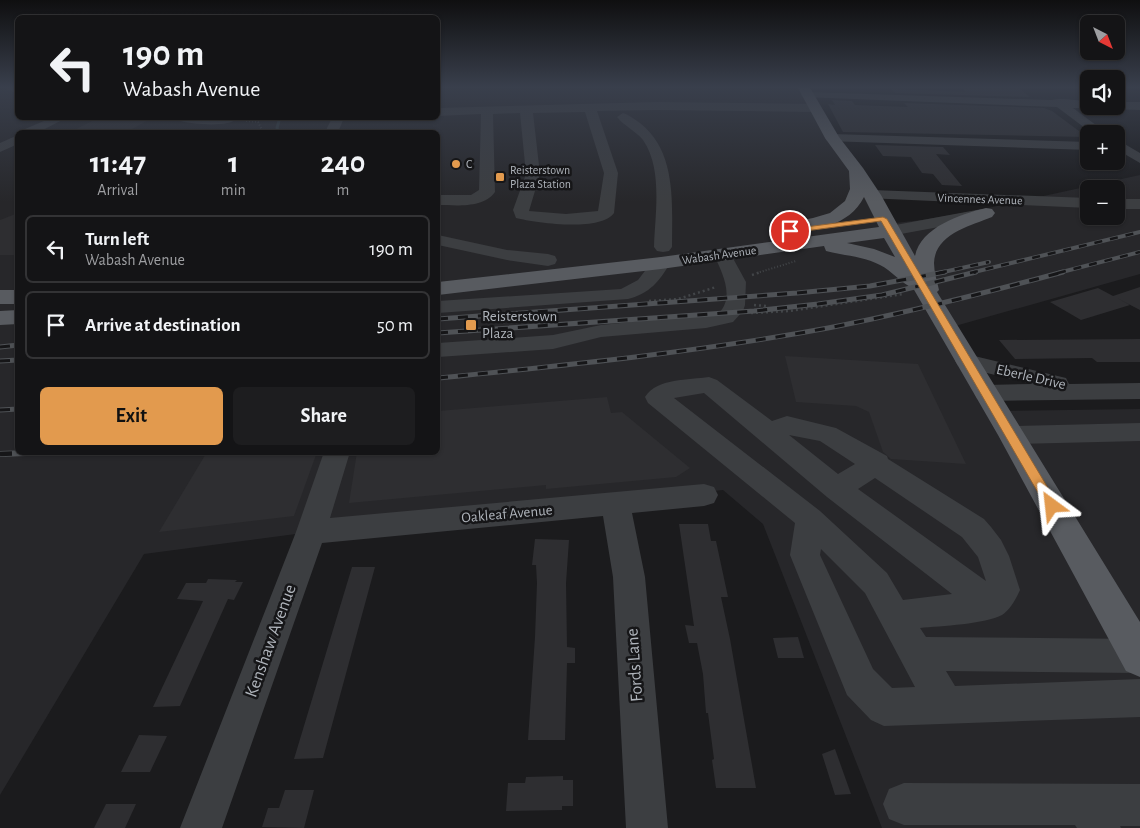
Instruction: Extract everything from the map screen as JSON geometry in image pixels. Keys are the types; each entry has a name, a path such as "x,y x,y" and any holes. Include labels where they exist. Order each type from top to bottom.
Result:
{"main road":[{"path":"824,125 872,195 887,225 966,361 1012,435 1139,657"},
{"path":"747,244 834,218 848,208 857,196 857,171"},
{"path":"929,297 924,263 925,251 931,241 939,234 989,206"},
{"name":"Wabash Avenue","path":"440,289 662,255 887,225"},
{"path":"747,244 828,247 863,252 898,266 929,297"},
{"name":"Wabash Avenue","path":"440,271 548,260 662,255 723,255 747,244"},
{"path":"0,297 15,297"},
{"path":"0,318 15,317"}],"street":[{"path":"34,130 46,125"},
{"path":"440,200 471,199 484,195 487,192 487,125"},
{"path":"528,125 533,174 521,210 522,214 534,217 592,219 604,216 606,213 611,173 595,125"},
{"path":"440,308 634,292 646,284 662,255 663,188 653,132 638,125"},
{"path":"832,138 1080,146"},
{"path":"0,148 15,140"},
{"path":"1125,150 1140,159"},
{"path":"0,160 15,157"},
{"name":"Vincennes Avenue","path":"872,195 989,206"},
{"name":"Vincennes Avenue","path":"1028,200 1080,203"},
{"name":"Wabash Avenue","path":"887,225 1028,200"},
{"path":"1125,204 1140,204"},
{"path":"440,240 507,255 548,260"},
{"path":"440,350 553,342 601,330 706,322 726,318 733,311 735,305 736,282 723,255"},
{"name":"Eberle Drive","path":"966,361 1095,392"},
{"path":"946,705 876,583 810,519 657,397 668,390 709,385 770,432 837,489 990,604"},
{"name":"Eberle Drive","path":"986,393 1140,391"},
{"path":"770,432 787,425 827,434 877,463 974,528 987,541 997,560 1004,590 990,604 895,616"},
{"path":"1012,435 1140,432"},
{"name":"Kenshaw Avenue","path":"201,828 311,532 336,455"},
{"path":"837,489 877,463"},
{"name":"Oakleaf Avenue","path":"311,532 704,495"},
{"name":"Fords Lane","path":"615,503 629,577 646,828"},
{"path":"810,519 805,555 860,682 884,707 1140,698"},
{"path":"917,654 1139,657"},
{"path":"904,804 1094,816 1140,805"}],"path":[{"path":"746,277 800,260"},
{"path":"504,325 502,318 552,315 555,317 555,322"},
{"path":"470,334 472,321"}],"shaded area":[{"path":"0,125 829,125 886,224 974,211 1080,188 1080,225 1125,225 1125,180 1117,180 1140,175 1140,274 948,328 993,411 1140,409 1140,828 882,828 763,524 723,490 508,514 311,532 144,554 0,795"}],"building":[{"path":"85,125 140,125 131,130 74,130"},
{"path":"839,125 1070,125 1080,132 1080,137 843,132"},
{"path":"875,145 943,147 950,155 936,154 962,186 942,185 933,174 922,173 911,157 883,156"},
{"path":"15,214 15,255 0,255 0,220"},
{"path":"1140,287 1140,310 1113,296"},
{"path":"1098,288 1130,305 1081,320 1050,302"},
{"path":"1140,339 1140,362 1097,362 1092,358 1015,359 999,340"},
{"path":"785,356 918,364 966,464 891,459 883,452 869,412 856,406 796,402"},
{"path":"607,397 611,413 622,412 690,468 676,477 546,489 546,485 349,503 357,455 440,455 440,411"},
{"path":"205,455 316,455 294,516 159,532"},
{"path":"679,524 708,524 711,541 716,541 728,597 721,597 756,788 716,788 703,674 697,643 689,643 685,625 694,626"},
{"path":"535,539 569,540 566,583 567,647 575,648 575,663 567,663 565,740 528,740 537,583 536,565 532,565"},
{"path":"352,567 375,567 323,758 294,759"},
{"path":"208,579 243,582 234,600 228,599 180,706 153,707 203,601 177,599 186,583 206,583"},
{"path":"798,637 804,658 778,658 773,638"},
{"path":"139,735 167,736 150,772 121,772"},
{"path":"835,749 851,794 835,795 822,754"},
{"path":"563,776 563,780 573,780 573,806 562,806 562,810 506,811 508,783 525,783 526,777"},
{"path":"285,790 314,790 304,828 262,827 268,808 279,808"},
{"path":"106,804 136,804 125,828 94,828"}],"waterway":[{"path":"278,125 278,130"}],"railway":[{"path":"970,273 1140,232"},
{"path":"1058,273 1140,252"},
{"path":"939,273 989,262"},
{"path":"440,319 797,293 870,286 945,272"},
{"path":"440,333 754,311 818,304 882,295 976,272"},
{"path":"440,378 633,357 780,337 917,309 1063,272"},
{"path":"0,347 15,345"},
{"path":"0,361 15,360"},
{"path":"0,410 15,409"},
{"path":"0,454 15,453"}],"place":[{"name":"C","path":"456,164"},
{"name":"Reisterstown Plaza Station","path":"500,177"},
{"name":"Reisterstown Plaza","path":"471,325"}],"route":[{"path":"790,231 883,219 1012,435 1052,506"}]}
